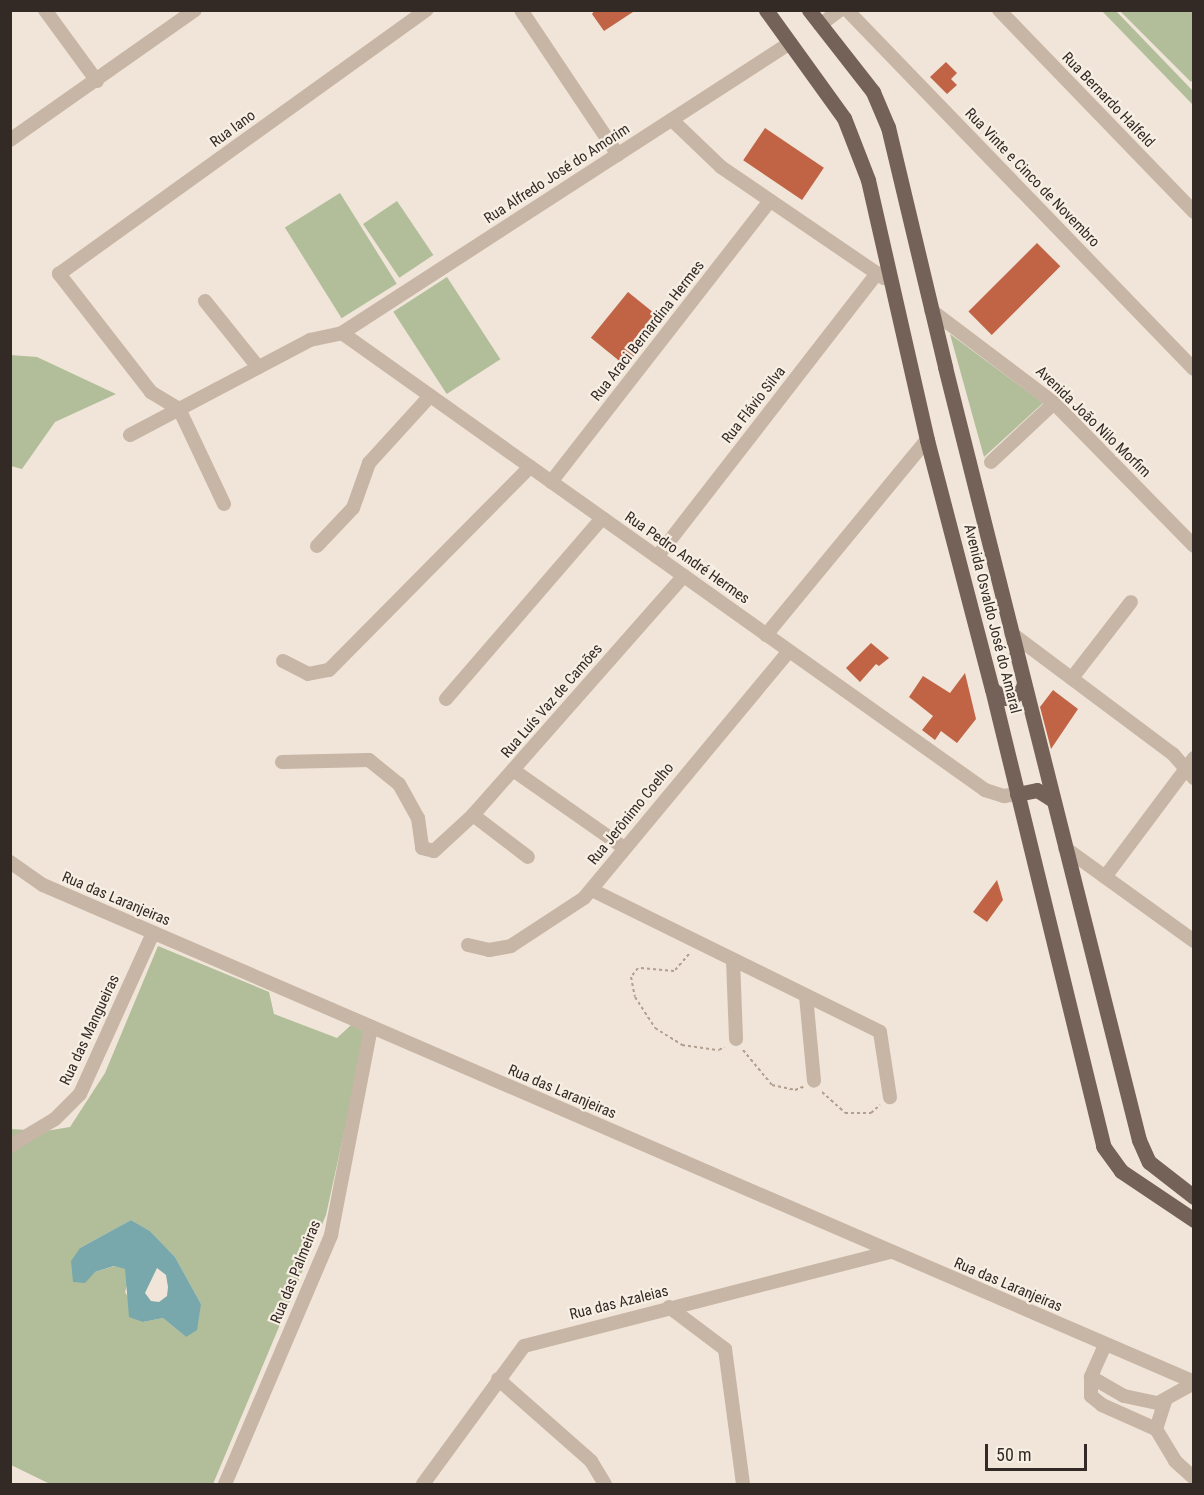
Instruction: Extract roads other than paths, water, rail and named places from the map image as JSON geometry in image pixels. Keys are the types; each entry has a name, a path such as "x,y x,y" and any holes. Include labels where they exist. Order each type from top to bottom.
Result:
{"main road":[{"name":"Avenida Osvaldo José do Amaral","path":"766,10 823,85 856,145 1103,1146 1121,1171 1194,1220"},
{"name":"Avenida Osvaldo José do Amaral","path":"809,10 873,92 888,127 1011,633 1143,1151 1160,1172 1194,1197"},
{"path":"992,689 1004,698 1011,698 1017,695 1024,683"},
{"path":"1017,794 1037,790 1053,800"}],"street":[{"path":"45,10 97,81"},
{"path":"10,140 195,10"},
{"name":"Rua Iano","path":"179,409 151,392 59,274 427,10"},
{"path":"521,10 618,155"},
{"path":"820,25 840,10"},
{"name":"Rua Vinte e Cinco de Novembro","path":"847,10 1194,369"},
{"name":"Rua Bernardo Halfeld","path":"999,10 1194,212"},
{"name":"Rua Alfredo José do Amorim","path":"342,333 790,43"},
{"path":"672,120 715,162 891,283"},
{"name":"Rua Araci Bernardina Hermes","path":"551,482 770,201"},
{"name":"Rua Flávio Silva","path":"657,557 877,273"},
{"path":"205,301 258,367"},
{"name":"Avenida João Nilo Morfim","path":"931,310 1054,403 1194,546"},
{"path":"130,435 310,340 342,333"},
{"name":"Rua Pedro André Hermes","path":"342,333 985,790 1004,796 1017,794"},
{"path":"317,546 353,508 369,463 430,396"},
{"path":"991,462 1054,403"},
{"path":"179,409 224,504"},
{"path":"766,635 927,440"},
{"path":"283,661 303,673 321,674 354,646 530,467"},
{"path":"446,699 602,518"},
{"name":"Rua Luís Vaz de Camões","path":"282,762 369,760 399,784 418,818 422,848 434,851 474,815 684,576"},
{"path":"1072,678 1131,602"},
{"path":"1011,633 1191,768 1105,877"},
{"name":"Rua Jerônimo Coelho","path":"468,945 489,950 511,946 544,927 592,890 623,847 789,651"},
{"path":"513,770 623,847"},
{"path":"474,815 528,857"},
{"path":"1065,848 1194,941"},
{"name":"Rua das Laranjeiras","path":"10,862 43,885 1194,1382"},
{"path":"592,890 880,1032 890,1097"},
{"name":"Rua das Mangueiras","path":"10,1146 55,1119 80,1094 153,933"},
{"path":"733,960 736,1040"},
{"path":"806,996 814,1081"},
{"name":"Rua das Palmeiras","path":"225,1485 331,1235 372,1027"},
{"name":"Rua das Azaleias","path":"423,1485 498,1379 524,1347 669,1307 889,1252"},
{"path":"669,1307 725,1348 743,1485"},
{"path":"1105,1345 1091,1377 1089,1389 1095,1401 1156,1429 1175,1461 1194,1478"},
{"path":"1091,1377 1130,1397 1150,1402 1165,1401 1156,1429"},
{"path":"498,1379 591,1461 605,1485"},
{"name":"Rua das Laranjeiras","path":"1165,1401 1194,1382"},
{"path":"1121,1414 1130,1397"}],"water":[{"path":"131,1220 150,1231 175,1257 201,1304 197,1330 186,1337 163,1318 143,1322 129,1317 125,1269 114,1266 95,1272 85,1283 73,1282 71,1261 80,1248","holes":["157,1268 166,1275 167,1296 159,1302 151,1301 145,1293"]}]}
